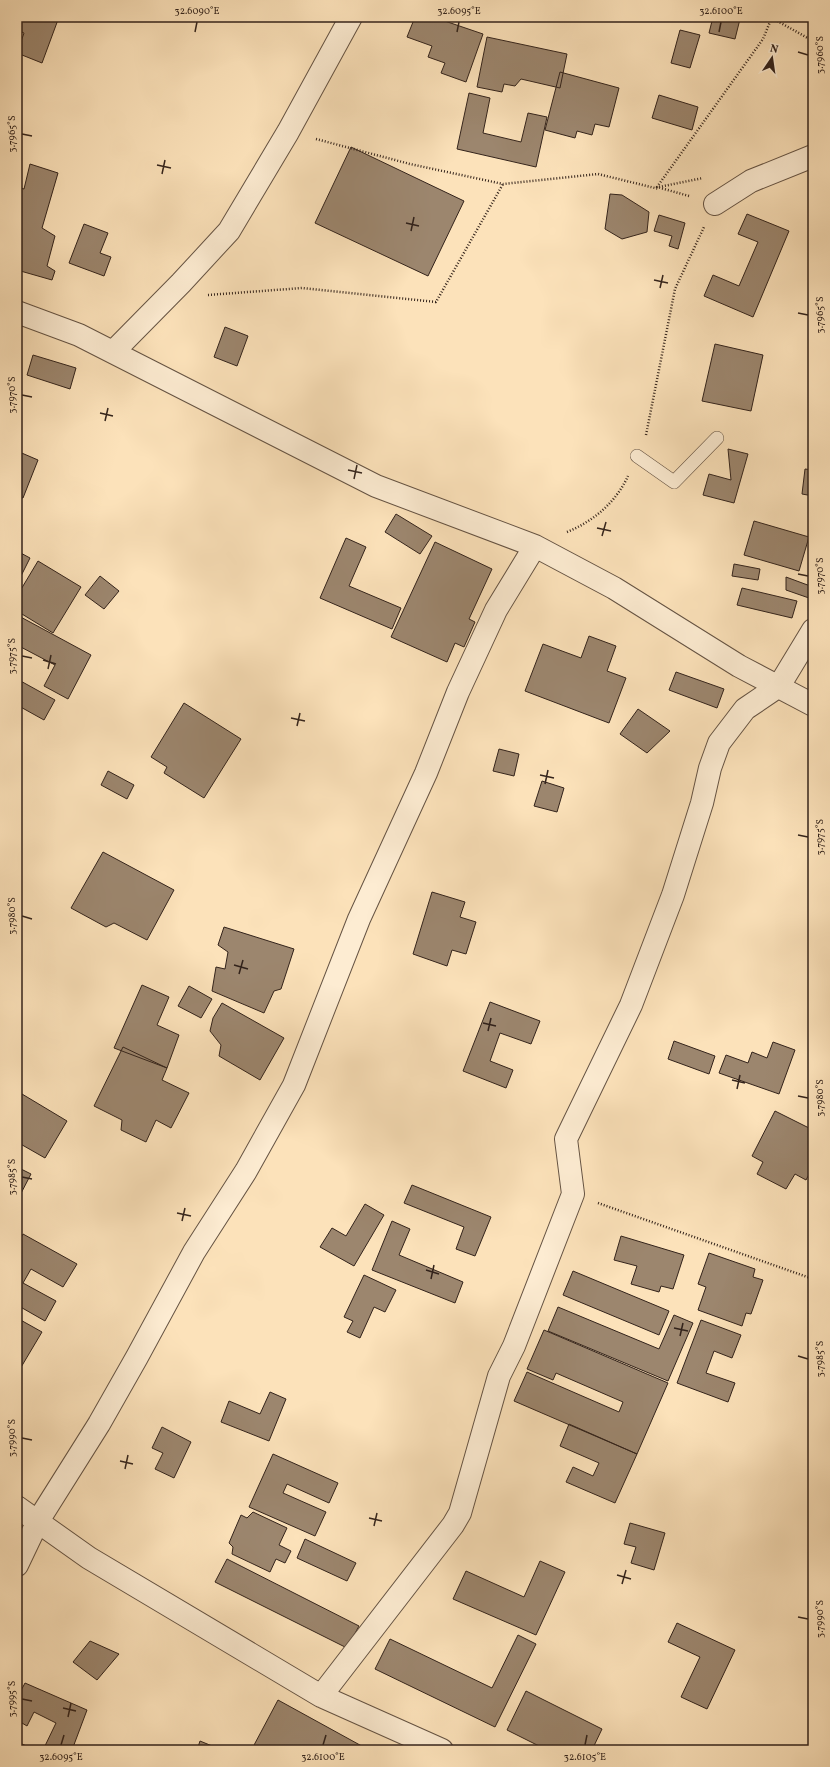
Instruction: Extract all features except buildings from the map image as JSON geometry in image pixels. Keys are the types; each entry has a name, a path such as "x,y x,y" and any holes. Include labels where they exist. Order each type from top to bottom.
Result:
{"street":[{"path":"113,352 166,299 229,231 288,132 351,17"},
{"path":"715,204 751,181 813,156"},
{"path":"17,312 79,335 376,486 535,546 614,588 739,666 813,705"},
{"path":"17,1565 38,1521 99,1424 194,1252 246,1171 294,1085 359,919 426,773 458,692 496,610 535,546"},
{"path":"321,1696 453,1526 460,1513 499,1376 514,1346 572,1194 566,1139 631,1005 673,895 702,803 710,768 719,743 745,709 779,686 813,630"},
{"path":"17,1507 89,1558 321,1696 442,1750"}],"lane":[{"path":"636,456 674,482 717,438"}],"path":[{"path":"715,204 657,187 763,39 772,18 813,41"},
{"path":"288,132 410,164 503,184 598,174 715,204"},
{"path":"166,299 302,288 436,302 503,184"},
{"path":"535,546 572,530 603,511 624,484 645,438 674,289 715,204"},
{"path":"572,1194 813,1279"}]}
